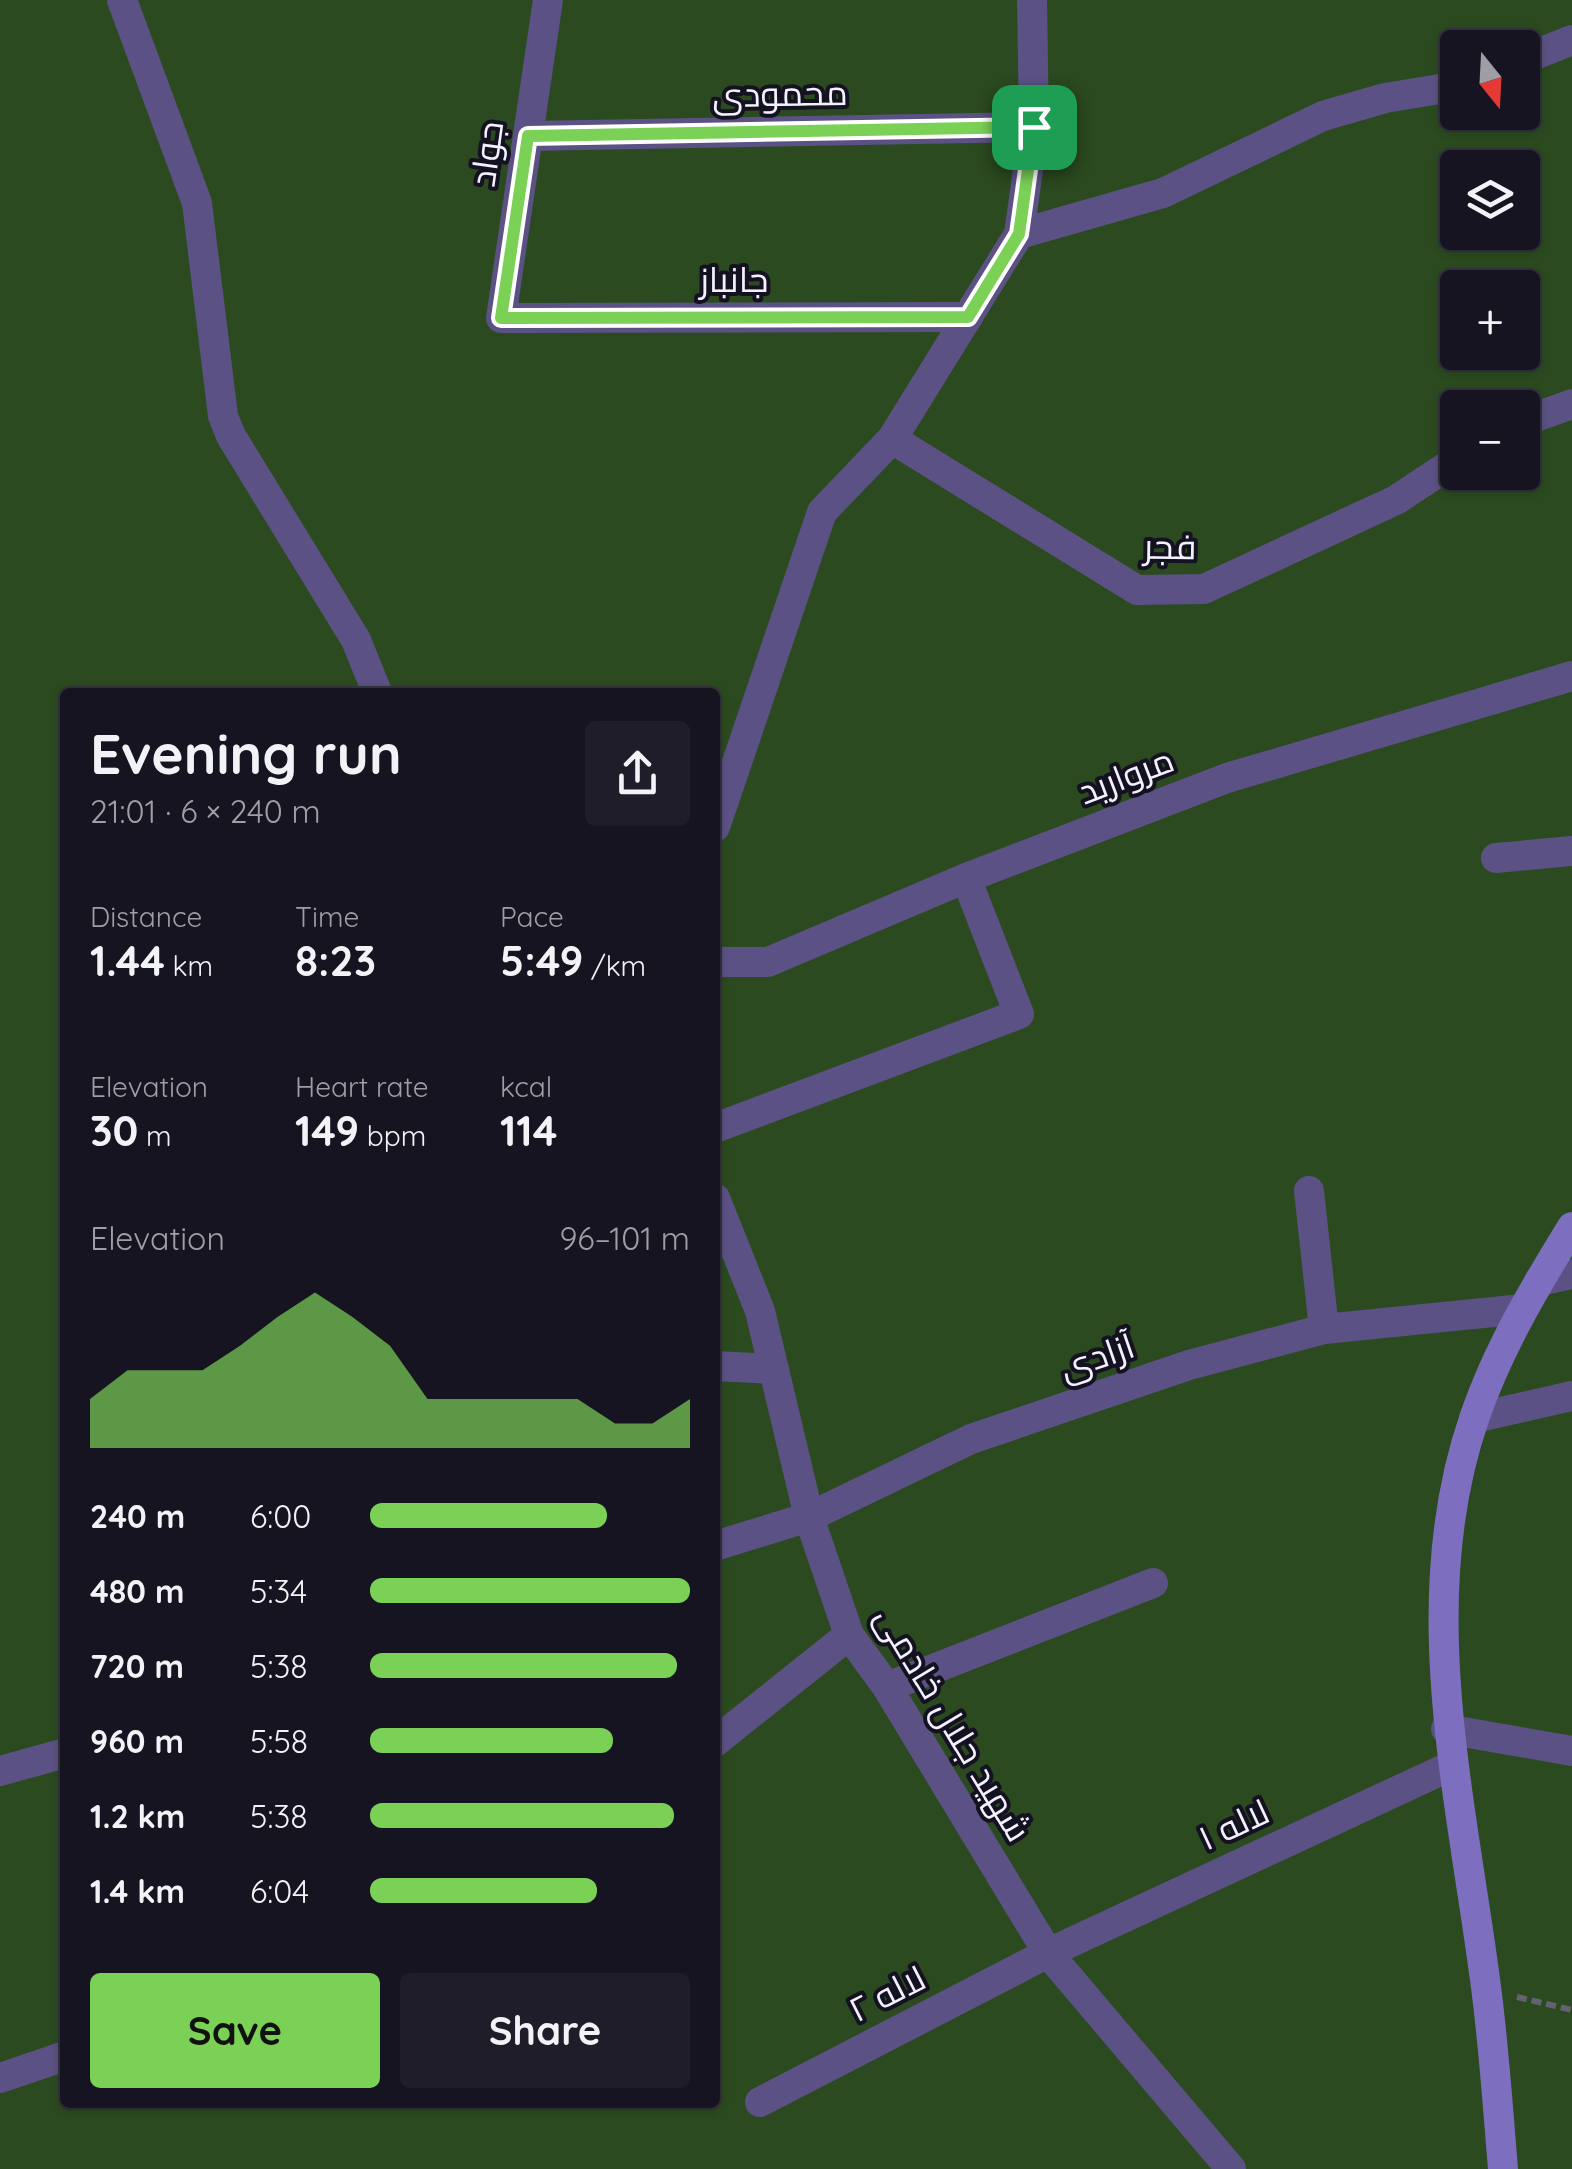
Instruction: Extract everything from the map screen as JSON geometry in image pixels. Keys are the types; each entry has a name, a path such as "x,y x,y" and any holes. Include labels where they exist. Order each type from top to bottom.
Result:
{"street":[{"path":"122,0 198,203 224,416 356,640 375,688"},
{"name":"جواد","path":"501,318 548,0"},
{"path":"720,812 822,512 892,439 1019,234 1034,127 1032,0"},
{"path":"1540,53 1572,40"},
{"path":"1019,234 1163,193 1323,116 1384,98 1440,89"},
{"name":"محمودی","path":"528,136 1034,127"},
{"name":"جانباز","path":"501,318 968,317"},
{"path":"1540,416 1572,404"},
{"name":"فجر","path":"892,439 1137,590 1204,589 1396,500 1440,471"},
{"name":"مروارید","path":"720,962 768,962 966,878 1227,778 1572,676"},
{"path":"1496,858 1572,851"},
{"path":"720,1126 1019,1014 966,878"},
{"path":"1309,1191 1324,1330"},
{"name":"شهید جلال خادمی","path":"720,1211 760,1311 809,1517 849,1635 887,1687 1048,1953 1231,2169"},
{"path":"1504,2169 1487,1989 1446,1729 1448,1552 1457,1488 1474,1418 1523,1308 1572,1227"},
{"path":"1538,1281 1572,1274"},
{"name":"آزادی","path":"720,1544 809,1517 972,1440 1189,1365 1324,1330 1523,1308"},
{"path":"720,1366 774,1369"},
{"path":"1474,1418 1572,1396"},
{"path":"887,1687 1154,1584"},
{"path":"720,1738 849,1635"},
{"path":"1446,1729 1572,1750"},
{"path":"0,1770 60,1755"},
{"name":"لاله ۱","path":"1048,1953 1453,1765"},
{"name":"لاله ۲","path":"760,2102 1048,1953"},
{"path":"0,2078 60,2058"}],"path":[{"path":"1487,1989 1572,2010"}],"green space":[{"path":"0,0 1572,0 1572,2169 0,2169"}],"route":[{"path":"1034,127 1019,234 968,317 501,318 528,136 1034,127"}]}
